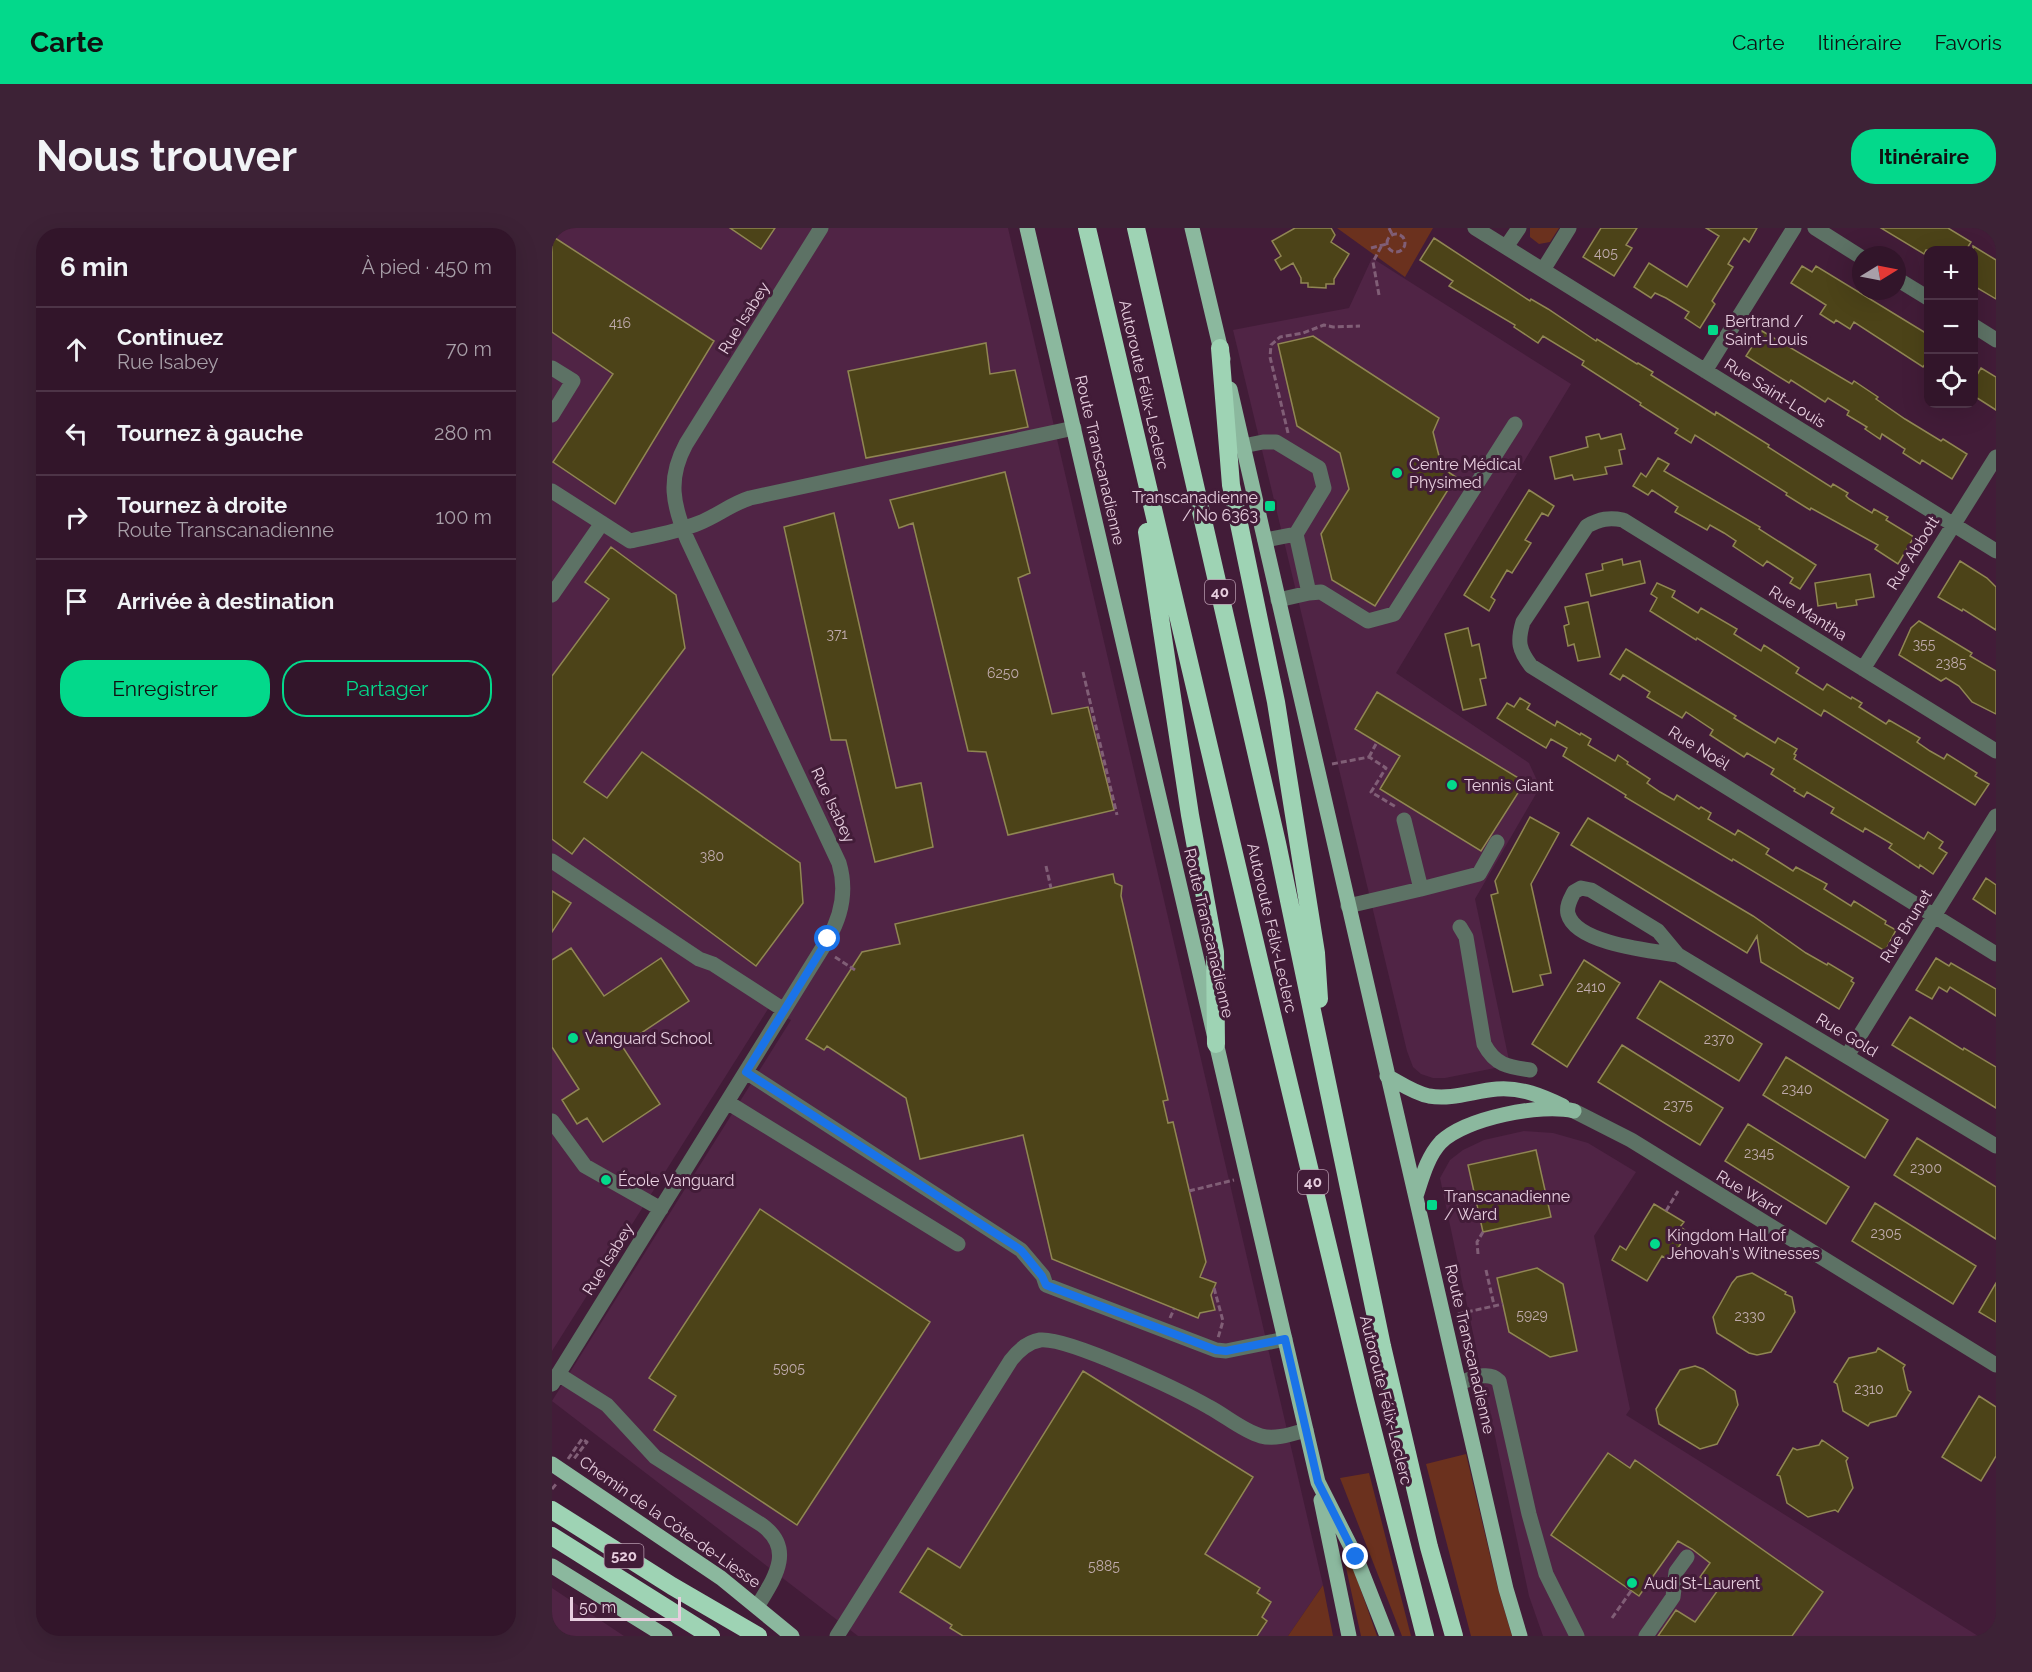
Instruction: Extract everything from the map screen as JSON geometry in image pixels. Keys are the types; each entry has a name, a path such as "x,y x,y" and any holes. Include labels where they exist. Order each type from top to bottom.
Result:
{"highway":[{"name":"Autoroute Félix-Leclerc","path":"1087,228 1365,1400 1425,1636"},
{"name":"Autoroute Félix-Leclerc","path":"1136,228 1269,808 1393,1394 1429,1547 1454,1636"},
{"path":"1220,348 1231,485 1276,702 1316,953 1323,1064"},
{"path":"1127,398 1190,815 1215,952 1216,1044"},
{"name":"520","path":"552,1510 696,1601 758,1636"},
{"name":"520","path":"552,1536 711,1636"}],"main road":[{"name":"Route Transcanadienne","path":"1027,228 1318,1482 1356,1557 1387,1636"},
{"name":"Route Transcanadienne","path":"1192,228 1506,1589 1520,1636"},
{"path":"1387,1076 1428,1096 1452,1096 1514,1089 1538,1095 1574,1111"},
{"path":"1416,1197 1431,1156 1442,1141 1461,1129 1522,1111 1551,1107 1574,1111"},
{"name":"Chemin de la Côte-de-Liesse","path":"559,1462 721,1578 792,1636"},
{"path":"1318,1482 1349,1636"},
{"path":"552,1566 665,1636"}],"street":[{"name":"Rue Isabey","path":"555,1379 837,921 843,895 842,871 835,852 683,528 675,508 673,492 682,451 821,228"},
{"name":"Rue Saint-Louis","path":"1475,228 1996,551"},
{"path":"1506,247 1519,228"},
{"path":"1544,270 1569,228"},
{"path":"1705,371 1794,228"},
{"path":"1815,228 1852,251"},
{"path":"1906,284 1924,295"},
{"path":"1978,329 1996,340"},
{"path":"552,368 573,381 552,415"},
{"path":"1278,600 1321,592 1368,621 1391,616 1396,612 1515,424"},
{"path":"552,491 630,541 683,528 708,519 723,509 750,498 1074,428"},
{"path":"1243,446 1276,442 1319,468 1323,488 1296,534 1309,593"},
{"name":"Rue Abbott","path":"1863,669 1952,523 1996,457"},
{"name":"Rue Mantha","path":"1598,520 1610,517 1623,520 1996,751"},
{"name":"Rue Noël","path":"1598,520 1587,526 1523,622 1519,636 1521,652 1532,666 1996,954"},
{"path":"552,595 602,523"},
{"path":"1265,540 1296,534"},
{"path":"1403,815 1421,889"},
{"name":"Rue Brunet","path":"1847,1056 1996,816"},
{"path":"1348,906 1479,874 1497,842"},
{"path":"552,861 699,959 713,964 784,1010"},
{"name":"Rue Gold","path":"1678,955 1609,944 1581,930 1568,915 1568,907 1574,892 1581,888 1591,890 1658,931 1678,955 1996,1146"},
{"path":"1460,927 1466,937 1484,1044 1491,1054 1507,1067 1530,1070"},
{"path":"746,1072 1021,1250 1042,1276 1046,1285 1216,1350 1226,1351 1285,1339"},
{"path":"727,1102 958,1244"},
{"name":"Rue Ward","path":"1574,1111 1631,1140 1996,1365"},
{"path":"552,1121 585,1166 661,1209"},
{"path":"837,1636 1011,1360 1030,1344 1041,1340 1053,1341 1083,1350 1192,1398 1260,1436 1280,1436 1306,1430"},
{"path":"1459,1383 1488,1375 1499,1381 1529,1514 1546,1574 1577,1636"},
{"path":"555,1379 607,1405 655,1457 771,1533 779,1548 779,1565 757,1607"},
{"path":"1646,1636 1673,1597 1676,1572 1687,1557"}],"path":[{"path":"1389,228 1392,234"},
{"path":"1401,235 1405,228"},
{"path":"1392,234 1401,235"},
{"path":"1392,234 1387,244 1392,251 1401,250 1405,242 1401,235"},
{"path":"1371,248 1387,244"},
{"path":"1379,295 1373,262 1382,245"},
{"path":"1290,442 1270,357 1271,345 1280,337 1303,333 1324,325 1360,327"},
{"path":"1083,672 1117,815"},
{"path":"1369,757 1376,744"},
{"path":"1330,765 1369,757 1386,768 1371,792 1403,815"},
{"path":"1046,866 1051,888"},
{"path":"835,957 855,970"},
{"path":"1189,1191 1234,1180"},
{"path":"1666,1211 1678,1191"},
{"path":"1478,1254 1476,1242 1484,1232"},
{"path":"1486,1270 1494,1305"},
{"path":"1214,1288 1223,1321 1221,1330"},
{"path":"1456,1314 1503,1304"},
{"path":"559,1462 582,1439 587,1442 579,1453"},
{"path":"1612,1618 1631,1591"}],"shaded area":[{"path":"552,228 1008,228 1323,1585 1288,1636 858,1636 552,1401 791,1020 768,1009 552,1351"},
{"path":"1337,228 1433,228 1405,277"},
{"path":"1530,228 1559,228 1550,242 1539,244 1530,237"},
{"path":"1372,258 1571,384 1396,673 1529,763 1540,787 1475,899 1510,1065 1445,1078 1433,1078 1421,1074 1413,1067 1407,1051 1233,330 1349,308"},
{"path":"1524,1131 1553,1133 1588,1143 1636,1172 1594,1236 1630,1409 1626,1415 1978,1636 1543,1636 1529,1596 1440,1178 1450,1160 1463,1150 1484,1140"},
{"path":"1466,1454 1498,1589 1512,1636 1471,1636 1426,1464"},
{"path":"1369,1473 1411,1636 1402,1636 1340,1478"},
{"path":"1351,1562 1377,1636 1361,1636 1345,1563"},
{"path":"1323,1585 1333,1636 1288,1636"},
{"path":"552,1588 624,1636 552,1636"}],"building":[{"path":"730,228 775,228 761,249"},
{"path":"1295,228 1331,228 1335,235 1331,242 1349,254 1334,279 1334,284 1326,284 1326,288 1308,287 1308,283 1301,283 1301,278 1293,263 1281,270 1275,260 1281,256 1272,241"},
{"path":"1601,228 1637,228 1626,245 1632,248 1614,276 1583,257"},
{"path":"1706,228 1757,228 1749,242 1744,238 1728,264 1733,267 1712,301 1715,304 1700,328 1685,318 1689,312 1655,293 1651,298 1634,287 1649,263 1687,287 1719,236"},
{"path":"1881,228 1948,228 1971,242 1968,246 1924,246 1924,254"},
{"path":"552,236 714,341 615,504 553,462 613,374 552,332"},
{"path":"1434,238 1530,301 1531,299 1596,341 1597,339 1653,372 1651,375 1715,415 1716,412 1831,487 1833,484 1848,493 1846,496 1849,499 1872,513 1874,509 1888,517 1886,520 1914,537 1898,564 1875,549 1878,545 1811,508 1810,510 1695,435 1691,443 1675,433 1678,429 1582,365 1584,361 1543,336 1538,343 1514,327 1515,325 1449,286 1453,281 1420,260"},
{"path":"1978,249 1996,260 1996,299 1978,288"},
{"path":"1802,266 1812,272 1816,266 1852,288 1852,300 1872,300 1924,332 1924,366 1854,322 1850,329 1836,320 1834,323 1820,314 1826,305 1791,283"},
{"path":"1762,331 1852,384 1854,381 1905,419 1967,454 1952,479 1922,460 1920,464 1903,453 1905,449 1882,434 1880,439 1865,429 1867,427 1847,415 1849,411 1828,398 1825,402 1791,380 1789,383 1746,356"},
{"name":"Centre Médical Physimed","path":"1313,336 1439,418 1433,432 1442,468 1456,477 1375,606 1332,580 1321,534 1349,489 1340,453 1297,426 1278,344"},
{"path":"986,343 990,374 1015,370 1028,427 866,458 848,371"},
{"path":"1981,368 1996,377 1996,410 1978,399 1978,373"},
{"path":"1599,434 1601,439 1621,434 1625,449 1619,450 1622,464 1605,467 1607,474 1574,480 1572,475 1555,479 1550,457 1588,447 1586,437"},
{"path":"1658,458 1669,464 1664,471 1760,527 1759,529 1816,565 1800,589 1790,583 1793,578 1767,561 1763,566 1733,546 1736,541 1724,533 1710,525 1707,530 1675,512 1678,507 1652,490 1648,495 1633,486 1641,473 1646,477"},
{"path":"1005,472 1030,573 1018,578 1052,714 1088,707 1114,810 1008,835 986,752 968,751 913,523 899,528 890,500"},
{"path":"1529,490 1554,506 1548,516 1542,513 1525,540 1531,543 1512,573 1507,570 1491,597 1495,600 1489,611 1464,595"},
{"path":"834,513 896,788 921,783 933,847 875,862 846,740 831,740 784,527"},
{"path":"611,547 676,595 685,648 584,782 607,798 642,752 800,863 803,903 756,966 584,838 572,854 552,839 552,676 609,599 585,582"},
{"path":"1622,559 1623,565 1640,561 1645,583 1591,596 1586,574 1603,570 1602,564"},
{"path":"1960,561 1987,578 1996,587 1996,630 1963,609 1962,611 1938,597"},
{"path":"1870,574 1874,597 1856,600 1857,605 1837,608 1836,603 1818,606 1815,583"},
{"path":"1657,583 1675,591 1672,597 1698,613 1701,608 1737,629 1734,634 1761,651 1764,645 1799,668 1796,673 1823,690 1827,684 1851,699 1852,697 1862,703 1859,707 1886,724 1889,720 1920,738 1917,742 1930,751 1944,759 1947,754 1977,773 1975,776 1989,784 1975,805 1824,710 1821,716 1650,611 1657,598 1651,594"},
{"path":"1588,602 1600,657 1578,661 1574,644 1568,646 1564,626 1569,624 1565,607"},
{"path":"1919,621 1972,653 1970,656 1996,671 1996,714 1972,702 1959,686 1946,678 1941,681 1899,655 1911,628"},
{"path":"1468,628 1472,646 1479,644 1486,678 1480,679 1486,705 1463,710 1445,634"},
{"path":"1626,649 1736,716 1734,718 1775,743 1778,738 1797,749 1794,759 1924,839 1928,832 1943,842 1939,848 1947,853 1933,874 1920,865 1919,868 1889,848 1892,844 1865,828 1863,832 1831,813 1834,808 1807,792 1804,797 1794,791 1795,789 1771,774 1774,769 1747,753 1744,757 1710,735 1713,730 1686,712 1682,718 1647,697 1650,692 1623,675 1620,680 1610,674"},
{"path":"1377,692 1525,782 1481,851 1380,789 1400,756 1355,729"},
{"path":"1520,698 1530,704 1527,709 1555,726 1557,721 1580,735 1581,733 1591,739 1588,745 1615,761 1618,755 1650,779 1647,783 1660,792 1674,800 1677,795 1699,809 1701,807 1711,813 1708,819 1735,835 1738,830 1769,849 1766,854 1793,871 1796,867 1827,884 1824,889 1851,906 1854,901 1886,921 1885,924 1896,930 1885,951 1625,797 1626,795 1563,756 1567,748 1551,739 1546,748 1497,718 1507,703 1514,707"},
{"path":"1530,817 1559,833 1531,884 1551,973 1540,975 1543,985 1513,992 1491,895 1498,893 1495,881"},
{"path":"1588,818 1753,916 1806,953 1853,978 1851,981 1854,983 1839,1009 1761,962 1757,936 1747,953 1571,845"},
{"path":"1113,874 1115,883 1122,886 1121,896 1168,1100 1163,1101 1168,1123 1173,1122 1206,1262 1200,1277 1216,1283 1211,1295 1215,1310 1200,1313 1198,1318 1052,1259 1023,1135 920,1159 906,1098 827,1046 824,1050 806,1039 862,952 900,944 895,924"},
{"path":"1986,878 1996,885 1996,914 1973,899"},
{"path":"552,891 571,903 552,932"},
{"path":"571,948 604,996 661,958 689,1001 622,1046 660,1104 603,1142 587,1118 577,1124 562,1100 579,1089 552,1047 552,960"},
{"path":"1936,958 1949,966 1951,963 1996,989 1996,1016 1950,987 1947,992 1939,987 1932,999 1916,990"},
{"path":"1584,960 1620,983 1567,1067 1532,1044"},
{"path":"1660,981 1762,1044 1739,1081 1637,1018"},
{"path":"1910,1017 1963,1050 1964,1048 1996,1067 1996,1108 1892,1045"},
{"path":"1622,1045 1723,1108 1700,1145 1598,1082"},
{"path":"1786,1057 1888,1120 1865,1158 1763,1095"},
{"path":"1748,1124 1849,1187 1826,1224 1725,1161"},
{"path":"1917,1138 1996,1187 1996,1239 1894,1175"},
{"path":"1536,1150 1551,1217 1483,1232 1468,1165"},
{"path":"1875,1203 1976,1266 1953,1304 1852,1241"},
{"name":"Kingdom Hall of Jehovah's Witnesses","path":"1654,1204 1684,1222 1680,1227 1688,1232 1670,1261 1662,1256 1647,1281 1612,1260 1620,1246 1626,1250"},
{"path":"760,1209 930,1322 797,1525 654,1430 676,1396 649,1378"},
{"path":"1537,1268 1563,1284 1577,1351 1550,1357 1509,1332 1497,1278"},
{"path":"1752,1273 1792,1297 1795,1312 1771,1352 1757,1355 1749,1353 1717,1333 1713,1317 1737,1277"},
{"path":"1996,1283 1996,1322 1979,1312"},
{"path":"1878,1348 1905,1365 1903,1368 1908,1390 1911,1392 1896,1416 1870,1423 1868,1426 1843,1411 1837,1384 1834,1382 1849,1358 1876,1352"},
{"path":"1695,1366 1735,1391 1738,1405 1717,1444 1700,1449 1659,1424 1656,1409 1680,1370"},
{"path":"1083,1371 1253,1477 1205,1554 1260,1588 1257,1593 1271,1602 1262,1617 1267,1621 1257,1636 963,1636 950,1628 952,1625 900,1592 928,1548 960,1568"},
{"path":"1979,1396 1996,1407 1996,1456 1981,1481 1942,1457"},
{"path":"1822,1440 1848,1458 1846,1461 1853,1488 1838,1512 1835,1510 1808,1517 1787,1503 1780,1476 1777,1475 1793,1448 1797,1450 1819,1445"},
{"path":"1608,1453 1630,1468 1635,1460 1823,1592 1792,1636 1658,1636 1676,1610 1695,1622 1718,1590 1700,1577 1710,1563 1678,1541 1639,1596 1551,1535"}],"place":[{"name":"Bertrand / Saint-Louis","path":"1713,330"},
{"name":"Centre Médical Physimed","path":"1397,473"},
{"name":"Transcanadienne / No 6363","path":"1270,506"},
{"name":"Tennis Giant","path":"1452,785"},
{"name":"Vanguard School","path":"573,1038"},
{"name":"École Vanguard","path":"606,1180"},
{"name":"Transcanadienne / Ward","path":"1432,1205"},
{"name":"Kingdom Hall of Jehovah's Witnesses","path":"1655,1244"},
{"name":"Audi St-Laurent","path":"1632,1583"}],"route":[{"path":"828,939 746,1072 1021,1250 1034,1264 1046,1285 1221,1352 1285,1339 1318,1482 1356,1557"}]}
